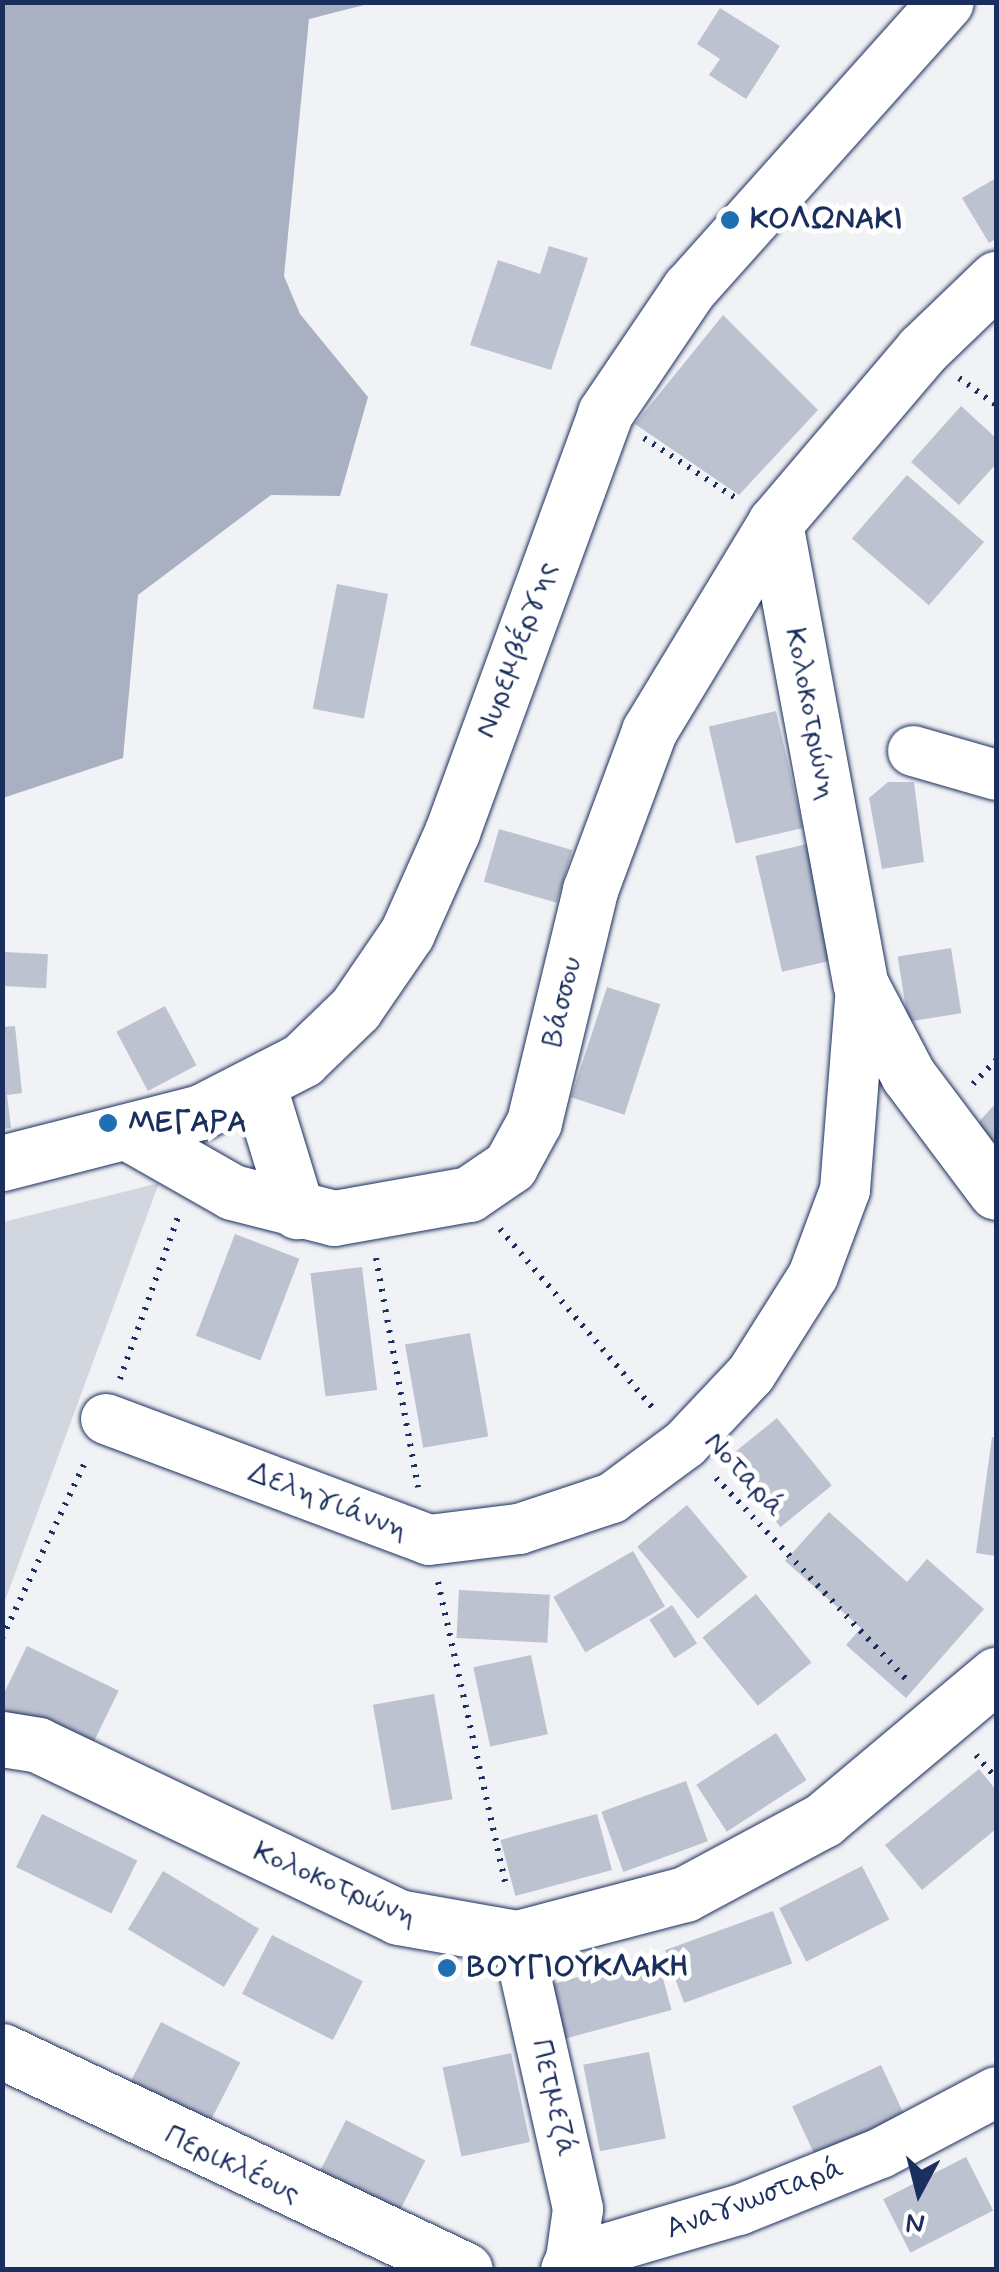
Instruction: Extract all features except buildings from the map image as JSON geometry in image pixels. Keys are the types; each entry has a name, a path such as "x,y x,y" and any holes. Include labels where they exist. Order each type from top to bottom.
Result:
{"street":[{"name":"Νυρεμβέργης","path":"2,1163 127,1132 260,1086 355,1009 407,933 605,414 689,289 946,2"},
{"path":"775,522 922,350 996,279"},
{"name":"Κολοκοτρώνη","path":"775,522 861,984 908,1075 996,1192"},
{"name":"Βάσσου","path":"127,1132 232,1192 298,1211 368,1218 469,1194 510,1166 534,1122 590,890 649,731 775,522"},
{"path":"914,750 996,775"},
{"name":"Δεληγιάννη","path":"106,1419 428,1540 518,1529 612,1498 684,1444 751,1374 812,1276 845,1190 861,984"},
{"path":"260,1086 298,1211"},
{"name":"Κολοκοτρώνη","path":"20,1742 382,1910 452,1932 517,1938 686,1894 824,1820 948,1724 996,1674"},
{"name":"Πετμεζά","path":"517,1938 578,2209 568,2264"},
{"name":"Περικλέους","path":"2,2051 464,2270"},
{"name":"Αναγνωσταρά","path":"568,2264 739,2210 881,2152 996,2092"}],"path":[{"path":"605,414 775,522"},
{"name":"Νοταρά","path":"469,1194 684,1444 996,1778"}],"shaded area":[{"path":"159,1183 3,1606 3,1222"}],"water":[{"path":"2,3 372,3 309,19 284,276 300,314 368,397 340,496 271,495 138,595 123,758 3,798"}],"place":[{"name":"ΚΟΛΩΝΑΚΙ","path":"730,220"},
{"name":"ΜΕΓΑΡΑ","path":"108,1123"},
{"name":"ΒΟΥΓΙΟΥΚΛΑΚΗ","path":"447,1968"}]}
